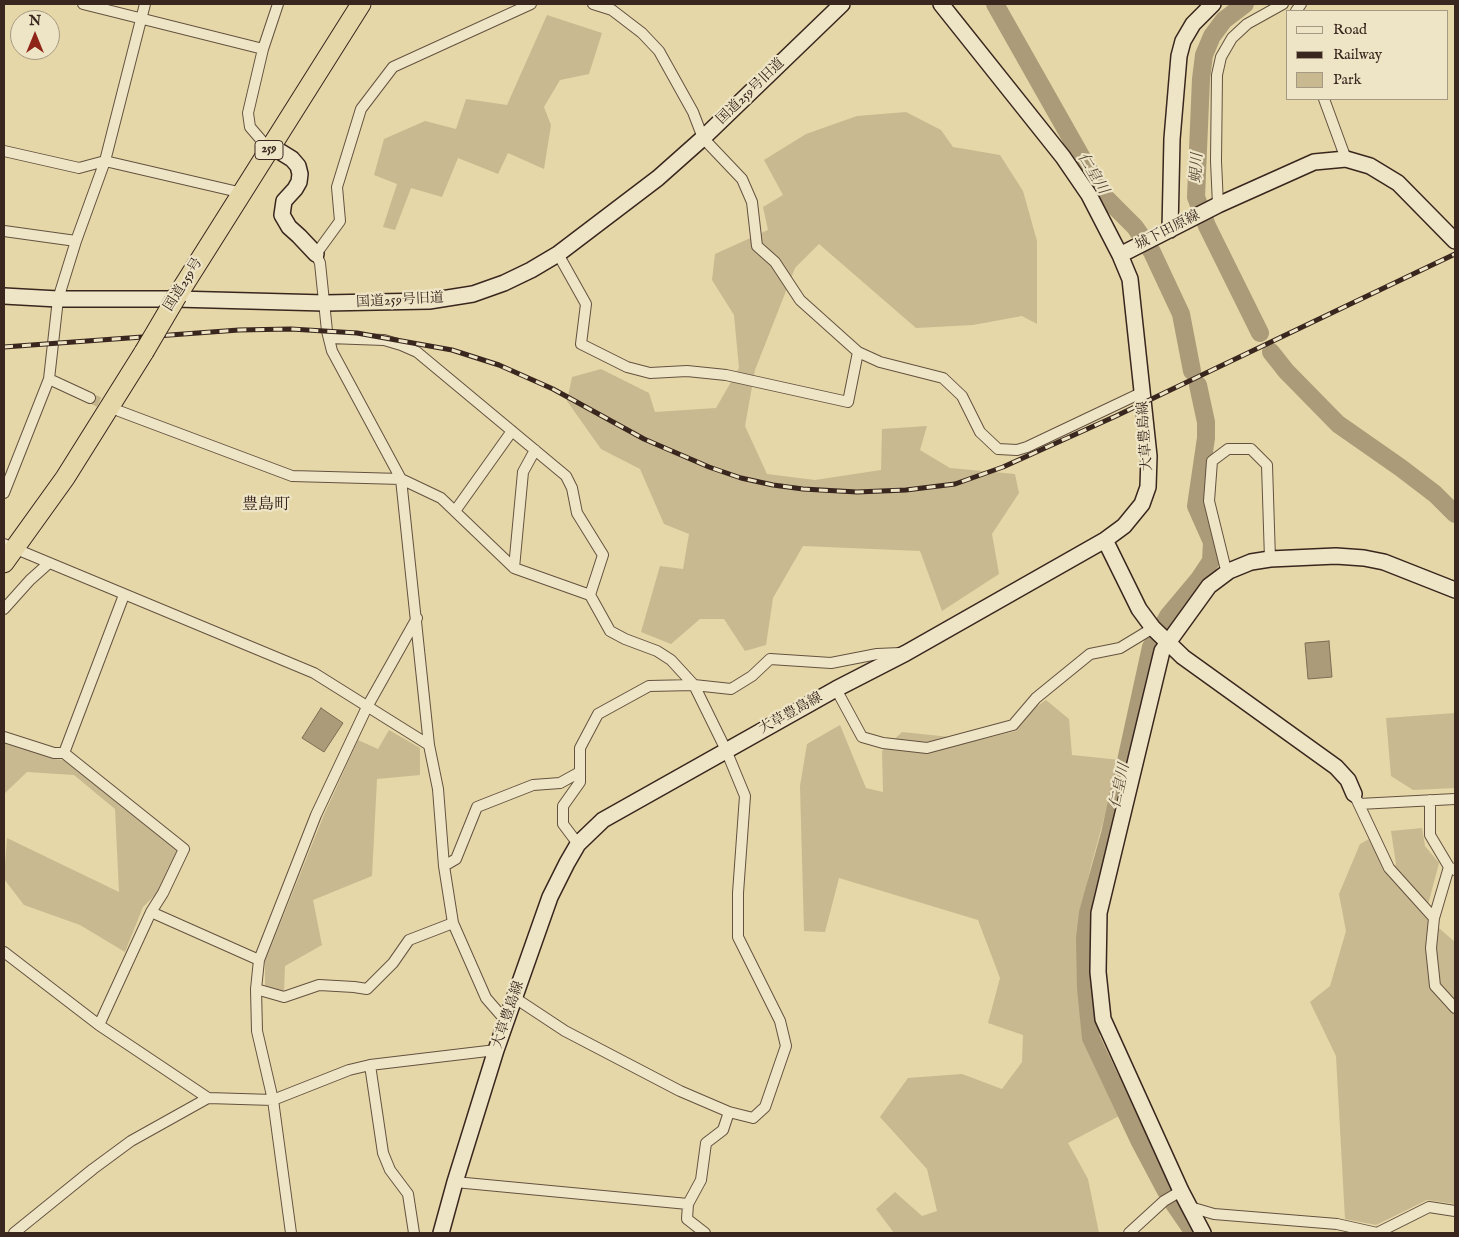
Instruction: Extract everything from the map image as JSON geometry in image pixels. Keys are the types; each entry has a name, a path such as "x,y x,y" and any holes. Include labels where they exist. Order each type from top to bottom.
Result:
{"highway":[{"name":"国道259号","path":"7,552 65,478 361,4"}],"street":[{"path":"83,4 263,49"},
{"path":"4,493 49,379 58,299 76,241 105,161 145,4"},
{"path":"278,4 263,49 248,113 250,127 262,141 292,159 298,166 299,182 284,201 282,215 289,227 316,254 320,262 332,351 401,479 429,745 438,789 444,866 454,923 486,998 506,1021"},
{"path":"316,254 340,221 337,187 360,109 393,67 531,4"},
{"path":"593,4 614,7 659,51 693,112 703,138 742,179 752,202 757,246 775,262 800,300 858,352 880,362 943,378 962,396 980,432 998,449 1016,450 1027,447 1143,392"},
{"name":"国道259号旧道","path":"4,296 58,299 176,299 325,303 429,301 473,294 504,283 558,254 658,178 703,138 842,4"},
{"name":"城下田原線","path":"941,4 1063,157 1126,252 1218,205 1314,162 1346,159 1370,166 1398,183 1455,241"},
{"path":"1170,230 1172,139 1179,56 1183,41 1193,24 1213,4"},
{"path":"1218,205 1216,161 1217,75 1221,57 1232,38 1247,24 1283,4"},
{"path":"1324,100 1346,159"},
{"path":"4,151 79,168 105,161 242,194"},
{"path":"4,231 76,241"},
{"name":"大草豊島線","path":"441,1233 455,1182 506,1021 550,897 578,844 603,820 836,689 906,653 1105,540 1124,526 1142,504 1148,487 1149,456 1126,252"},
{"path":"558,254 586,304 581,344 627,367 650,373 687,371 726,375 848,402 858,352"},
{"path":"329,338 384,340 417,352 566,476 572,488 577,513 603,555 590,596"},
{"path":"49,379 90,398"},
{"path":"118,411 292,476 401,479 440,498 514,568 590,596 610,631 625,640 657,651 671,660 694,685 746,796 738,893 738,937 780,1020 786,1046 765,1107 753,1118 729,1112 680,1092 565,1031 515,998"},
{"path":"454,511 512,431"},
{"path":"1229,572 1225,566 1209,501 1212,461 1228,448 1251,449 1267,465 1270,559"},
{"path":"514,568 523,472 536,450"},
{"path":"1105,540 1139,609 1153,628 1183,657 1336,767 1348,780 1389,868 1434,918"},
{"path":"7,552 49,564 314,673 429,745"},
{"path":"1203,1233 1103,1019 1098,972 1099,912 1162,652 1210,586 1229,572 1251,562 1270,559 1336,556 1364,558 1384,562 1455,590"},
{"path":"4,609 30,580 49,564"},
{"path":"64,753 124,595"},
{"path":"291,1233 273,1100 257,1031 256,989 259,960 316,815 367,707 417,617"},
{"path":"836,689 862,737 883,743 927,748 1013,725 1036,698 1090,654 1120,648 1153,628"},
{"path":"578,844 563,824 563,806 580,782 580,748 598,714 649,686 694,685 731,689 752,676 770,658 831,662 877,654 906,653"},
{"path":"4,737 54,753 64,753 184,849 163,894 151,912 99,1026"},
{"path":"444,866 456,859 477,807 533,785 560,782 580,772"},
{"path":"1356,799 1455,799"},
{"path":"1430,800 1430,835 1452,869 1434,918 1432,948 1435,986 1455,1008"},
{"path":"151,912 259,960"},
{"path":"256,989 284,997 319,984 367,990 393,963 409,940 454,923"},
{"path":"4,952 99,1026 208,1098"},
{"path":"14,1233 93,1169 132,1141 208,1098 273,1100 349,1070 370,1065 496,1050"},
{"path":"370,1065 383,1153 390,1170 408,1194 414,1233"},
{"path":"705,1233 687,1219 688,1204 701,1180 706,1144 723,1130 729,1112"},
{"path":"455,1182 688,1204"},
{"path":"1128,1233 1164,1201 1182,1191"},
{"path":"1190,1207 1214,1214 1337,1224 1377,1233 1429,1207 1455,1211"}],"green space":[{"path":"547,15 602,33 589,74 560,80 544,107 551,125 544,169 508,153 498,174 458,158 442,197 411,188 395,230 383,227 397,184 374,175 384,139 425,121 456,129 466,99 507,105"},
{"path":"906,112 941,130 953,147 1000,155 1023,191 1037,241 1037,324 1022,316 973,325 916,328 819,244 795,268 755,370 745,426 767,474 815,480 881,470 882,429 927,426 920,450 950,468 1015,474 1019,493 992,534 999,574 942,611 920,551 803,546 773,598 766,645 745,651 724,619 700,619 671,644 641,632 660,566 683,569 689,534 664,524 640,469 601,449 567,401 572,377 601,369 649,393 655,412 716,408 739,368 734,315 712,280 715,254 768,230 763,207 783,195 764,160 806,134 857,116"},
{"path":"1046,700 1069,719 1072,755 1120,760 1091,866 1081,911 1078,937 1086,1039 1121,1115 1068,1143 1088,1179 1099,1233 894,1233 876,1209 895,1192 922,1216 937,1211 927,1169 880,1117 908,1078 962,1074 1002,1089 1022,1062 1023,1035 988,1023 1000,978 978,920 839,878 825,932 804,931 800,786 807,744 840,725 866,788 883,792 882,751 902,732 979,740 1016,731 1030,711"},
{"path":"1455,713 1455,788 1413,790 1391,776 1386,718"},
{"path":"389,730 420,748 420,775 377,779 372,876 313,900 322,945 285,966 284,992 265,987 265,961 324,815 358,740 378,749"},
{"path":"4,741 54,759 65,760 177,850 158,892 143,907 125,952 80,925 24,905 4,879 7,838 119,892 115,809 74,775 27,772 4,794"},
{"path":"1422,828 1425,846 1439,863 1425,916 1455,942 1455,1204 1427,1200 1376,1225 1345,1219 1336,1056 1310,1002 1330,986 1346,931 1339,894 1360,844 1369,839 1389,875 1396,864 1391,831"}],"shaded area":[{"path":"1329,641 1332,677 1308,679 1305,643"},
{"path":"321,708 343,723 324,752 302,738"}],"waterway":[{"name":"仁皇川","path":"995,4 1103,195 1135,227 1152,252 1181,314 1192,371"},
{"name":"蜆川","path":"1245,4 1224,20 1212,36 1204,55 1201,79 1196,197 1207,226 1260,333"},
{"name":"蜆川","path":"1271,352 1286,371 1338,424 1435,494 1455,514"},
{"name":"仁皇川","path":"1166,1191 1139,1140 1091,1038 1086,988 1085,938 1088,913 1110,834 1151,647 1168,616 1199,579 1211,561 1212,542 1196,506 1206,438 1206,422 1198,385"},
{"name":"仁皇川","path":"1174,1204 1194,1233"}],"tunnel":[{"path":"90,398 112,408"}],"railway":[{"path":"4,347 239,330 291,329 357,333 452,350 499,365 553,389 644,439 709,467 741,478 803,489 857,492 906,490 955,484 1003,467 1116,416 1455,254"}],"district":[{"name":"豊島町","path":"266,506"}]}
